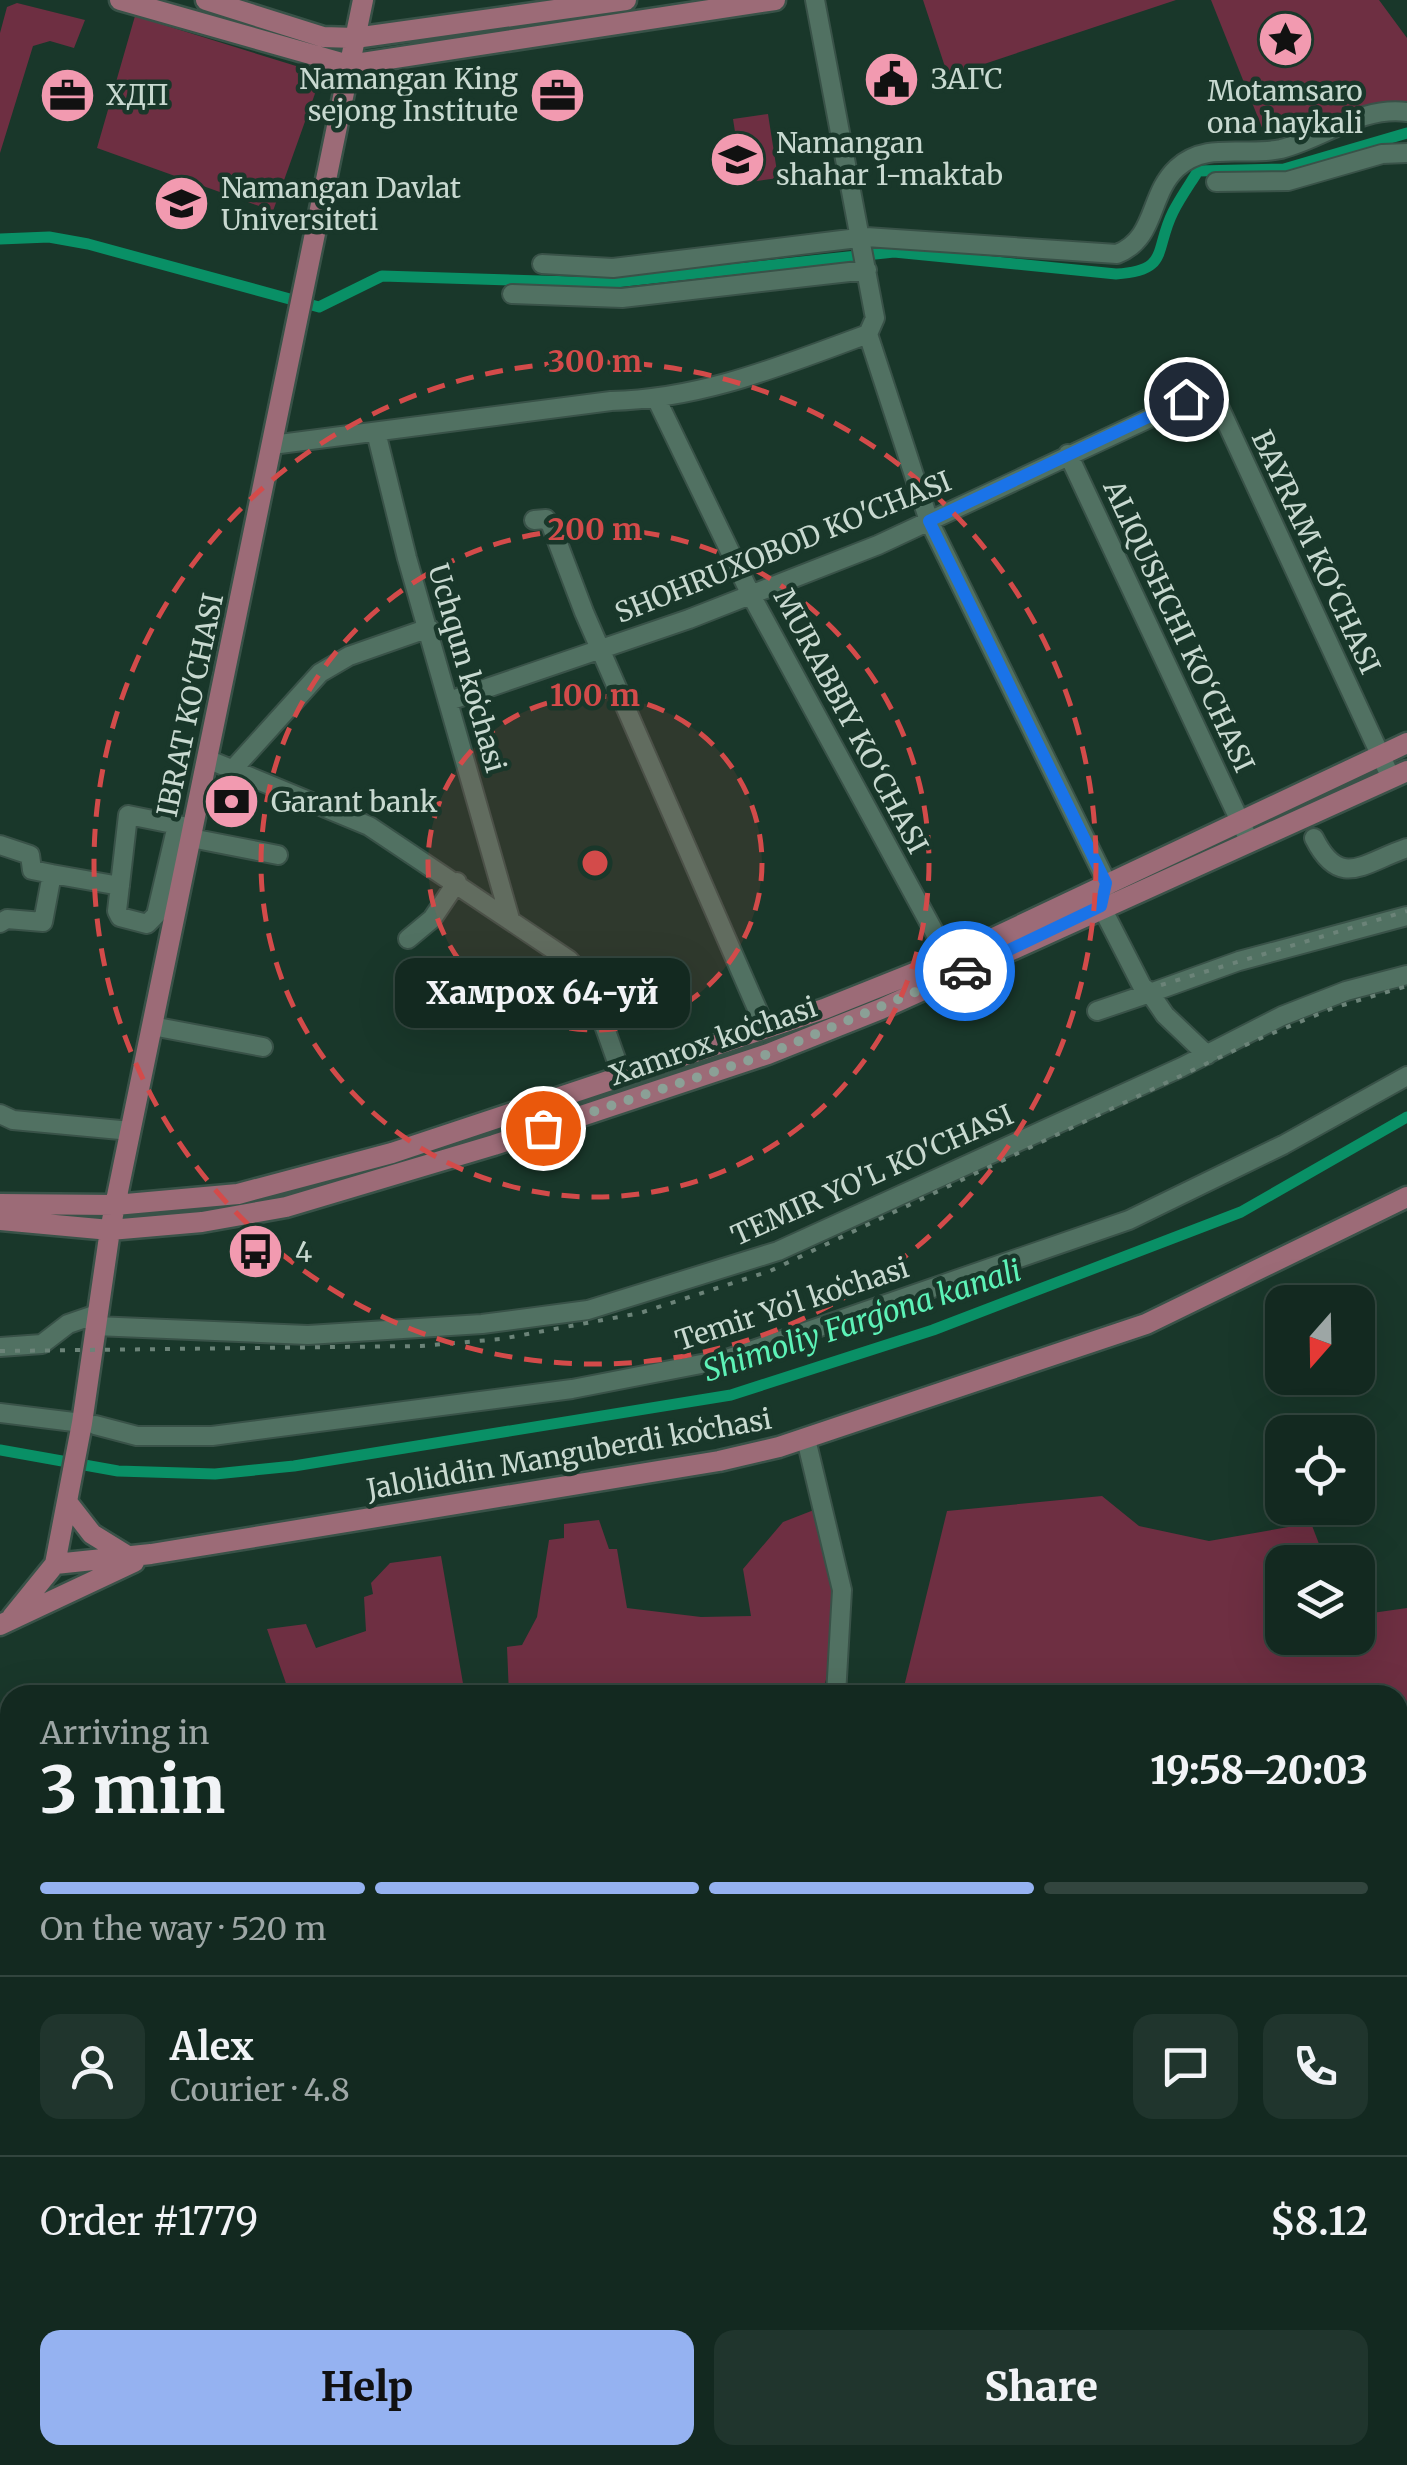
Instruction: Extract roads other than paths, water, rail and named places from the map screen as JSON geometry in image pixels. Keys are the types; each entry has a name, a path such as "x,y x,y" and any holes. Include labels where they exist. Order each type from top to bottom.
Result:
{"main road":[{"path":"120,0 349,66 776,0"},
{"path":"206,0 324,37 355,38 626,0"},
{"name":"IBRAT KO'CHASI","path":"54,1564 88,1424 96,1320 110,1230 187,830 207,759 364,0"},
{"path":"0,1204 116,1205 238,1194 294,1182 622,1076 765,1028 948,959 1106,883 1245,831 1407,744"},
{"name":"Xamrox koʻchasi","path":"0,1220 110,1230 202,1222 286,1208 671,1086 768,1054 882,1009 1101,906 1245,831 1399,774"},
{"name":"Jaloliddin Manguberdi koʻchasi","path":"54,1564 151,1554 719,1461 806,1439 1146,1324 1407,1197"},
{"path":"68,1496 92,1534 126,1554"},
{"path":"6,1621 151,1554"},
{"path":"6,1621 54,1564"}],"street":[{"path":"815,0 875,318 868,334 929,521 1106,883 1101,906 1136,975 1165,1016 1207,1055"},
{"path":"542,264 614,268 862,241 1117,254 1143,238 1166,182 1178,167 1201,152 1278,150 1378,112 1407,112"},
{"path":"1216,182 1288,181 1382,154 1407,153"},
{"path":"512,294 622,298 867,268"},
{"path":"272,445 611,401 657,400 728,386 868,334"},
{"name":"BAYRAM KO‘CHASI","path":"1186,399 1202,393 1217,402 1380,756"},
{"name":"SHOHRUXOBOD KO'CHASI","path":"449,701 752,595 929,521 1186,399"},
{"name":"MURABBIY KO‘CHASI","path":"657,400 752,595 948,959"},
{"name":"Uchqun koʻchasi","path":"376,432 406,558 510,919"},
{"name":"ALIQUSHCHI KO‘CHASI","path":"1068,454 1245,831"},
{"path":"534,520 546,519 551,525 765,1028"},
{"path":"235,768 320,673 349,656 429,628"},
{"path":"1380,756 1399,774"},
{"path":"207,759 369,826 457,882 584,972 622,1076"},
{"path":"187,830 154,920 144,924 120,917 128,815 187,830 278,855"},
{"path":"1314,838 1330,866 1341,870 1407,848"},
{"path":"0,845 30,854 32,870 120,886"},
{"path":"0,923 7,919 43,922 52,874"},
{"path":"408,939 432,919 457,882"},
{"path":"1096,1011 1239,961 1407,916"},
{"name":"TEMIR YO'L KO'CHASI","path":"96,1320 308,1335 482,1324 588,1310 778,1252 1207,1055 1282,1016 1346,991 1407,975"},
{"path":"152,1026 262,1048"},
{"path":"664,1061 671,1086"},
{"name":"Temir Yoʻl koʻchasi","path":"0,1413 88,1424 137,1436 212,1436 572,1390 727,1358 1129,1220 1284,1145 1407,1076"},
{"path":"0,1114 13,1120 130,1131"},
{"path":"0,1347 42,1344 68,1324 96,1320"},
{"path":"806,1439 842,1590 837,1685"}],"waterway":[{"path":"0,239 49,237 88,244 319,307 382,276 606,283 894,252 1116,274 1153,263 1173,212 1198,171 1284,169 1407,133"},
{"name":"Shimoliy Fargʻona kanali","path":"0,1450 118,1471 215,1474 294,1466 731,1395 933,1330 1241,1212 1407,1117"}],"railway":[{"path":"1161,985 1407,911"},
{"path":"0,1351 421,1346 501,1339 640,1313 770,1271 1254,1041 1333,1008 1407,986"}],"place":[{"name":"Motamsaro ona haykali","path":"1285,40"},
{"name":"ЗАГС","path":"892,79"},
{"name":"ХДП","path":"67,95"},
{"name":"Namangan King sejong Institute","path":"557,95"},
{"name":"Namangan shahar 1-maktab","path":"737,159"},
{"name":"Namangan Davlat Universiteti","path":"182,204"},
{"name":"Garant bank","path":"232,802"},
{"name":"Хамрох 64-уй","path":"543,1128"},
{"name":"4","path":"256,1252"}]}
